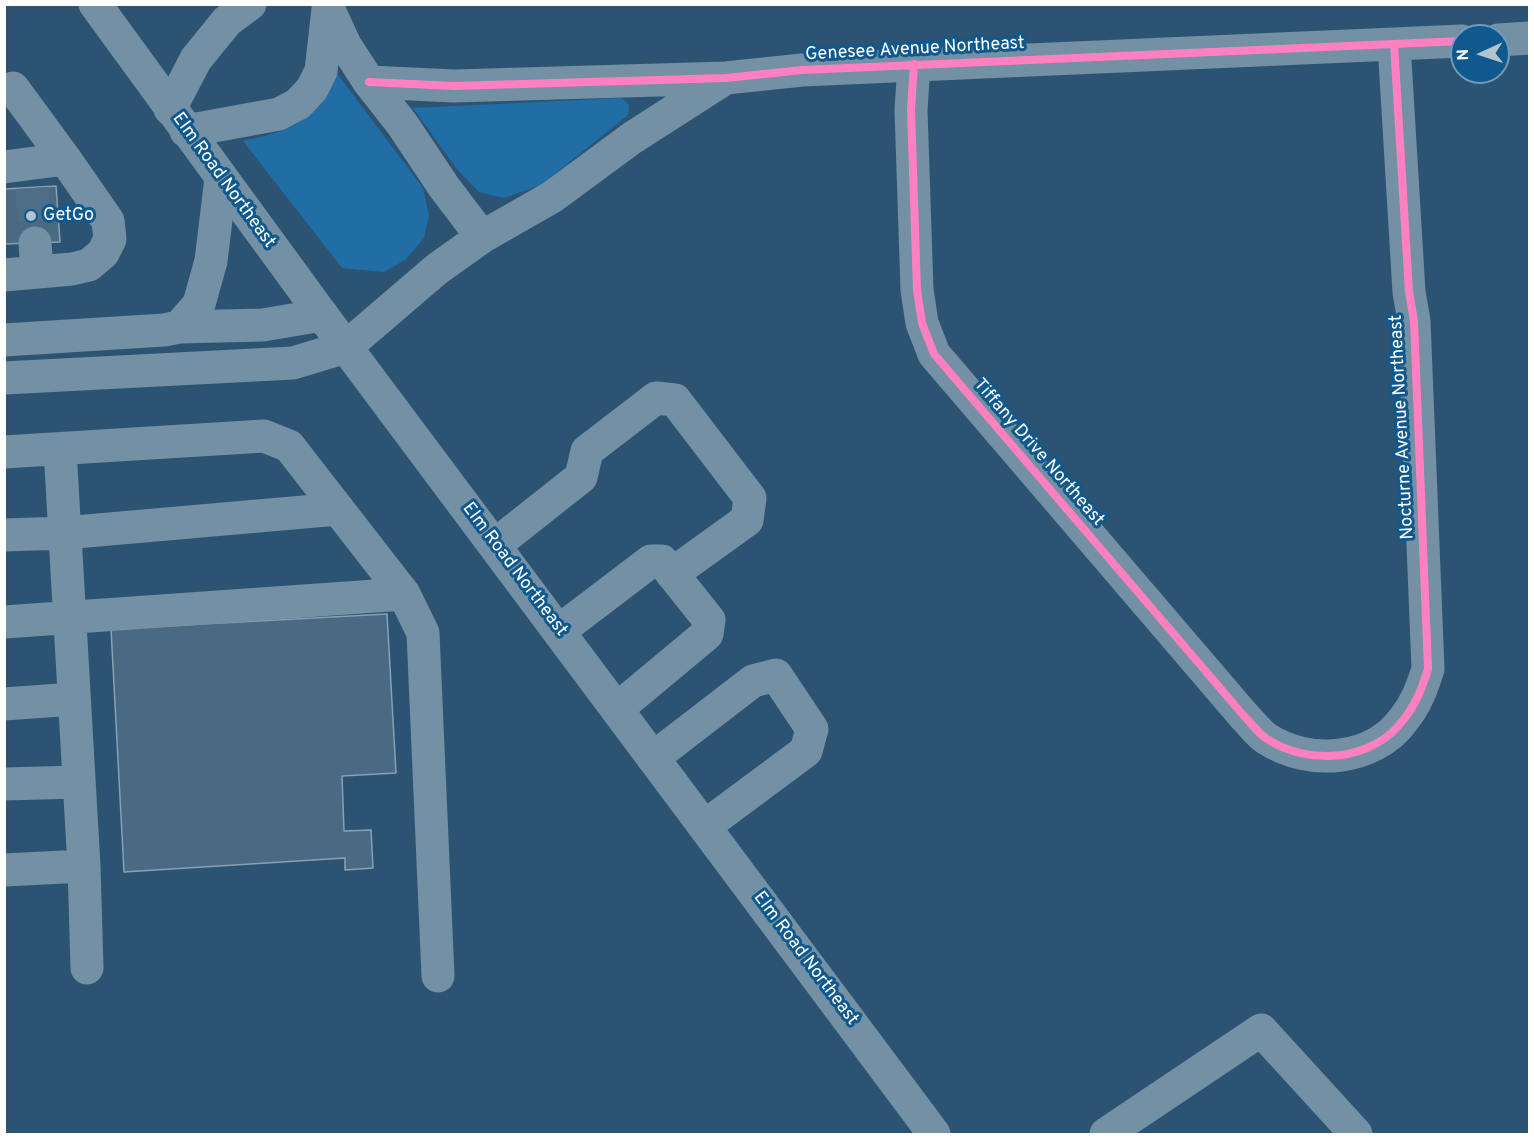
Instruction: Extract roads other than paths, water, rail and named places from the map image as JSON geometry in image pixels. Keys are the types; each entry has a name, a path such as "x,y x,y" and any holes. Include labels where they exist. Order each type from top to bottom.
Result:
{"street":[{"name":"Elm Road Northeast","path":"95,4 322,315 934,1134"},
{"path":"241,7 226,21 195,59 178,120 279,114 298,104 312,88 321,71 323,6"},
{"path":"323,6 369,82 402,124 444,187 482,237"},
{"path":"1510,39 1530,38"},
{"name":"Genesee Avenue Northeast","path":"369,82 454,86 726,78 802,70 914,64 1450,42"},
{"name":"Nocturne Avenue Northeast","path":"1333,757 1364,750 1379,742 1403,721 1421,692 1428,669 1414,321 1409,292 1394,45"},
{"name":"Tiffany Drive Northeast","path":"914,64 911,110 917,290 922,323 934,354 1244,716 1265,737 1283,748 1308,755 1333,757"},
{"name":"Genesee Avenue Northeast","path":"346,346 437,269 482,237 552,197 632,138 726,78"},
{"path":"4,274 36,257 72,269 89,265 103,253 110,239 108,221 13,88"},
{"path":"22,173 65,159"},
{"path":"179,327 199,304 211,261 221,178"},
{"path":"4,340 164,330 179,327 263,325 322,315"},
{"path":"4,378 293,363 346,346"},
{"path":"495,545 581,477 587,451 656,398 675,400 750,498 747,520 672,574"},
{"path":"4,452 264,436 289,446 404,594 423,633 438,976"},
{"path":"60,449 84,866 87,968"},
{"path":"4,535 338,509"},
{"path":"559,631 651,561 662,561 709,620 707,634 617,709"},
{"path":"4,622 404,594"},
{"path":"653,758 753,681 776,675 812,729 806,751 705,826"},
{"path":"4,704 74,699"},
{"path":"4,784 79,782"},
{"path":"4,870 84,866"},
{"path":"1106,1134 1261,1029 1356,1134"}],"tunnel":[{"path":"32,188 35,243"}],"place":[{"name":"GetGo","path":"31,216"}]}
